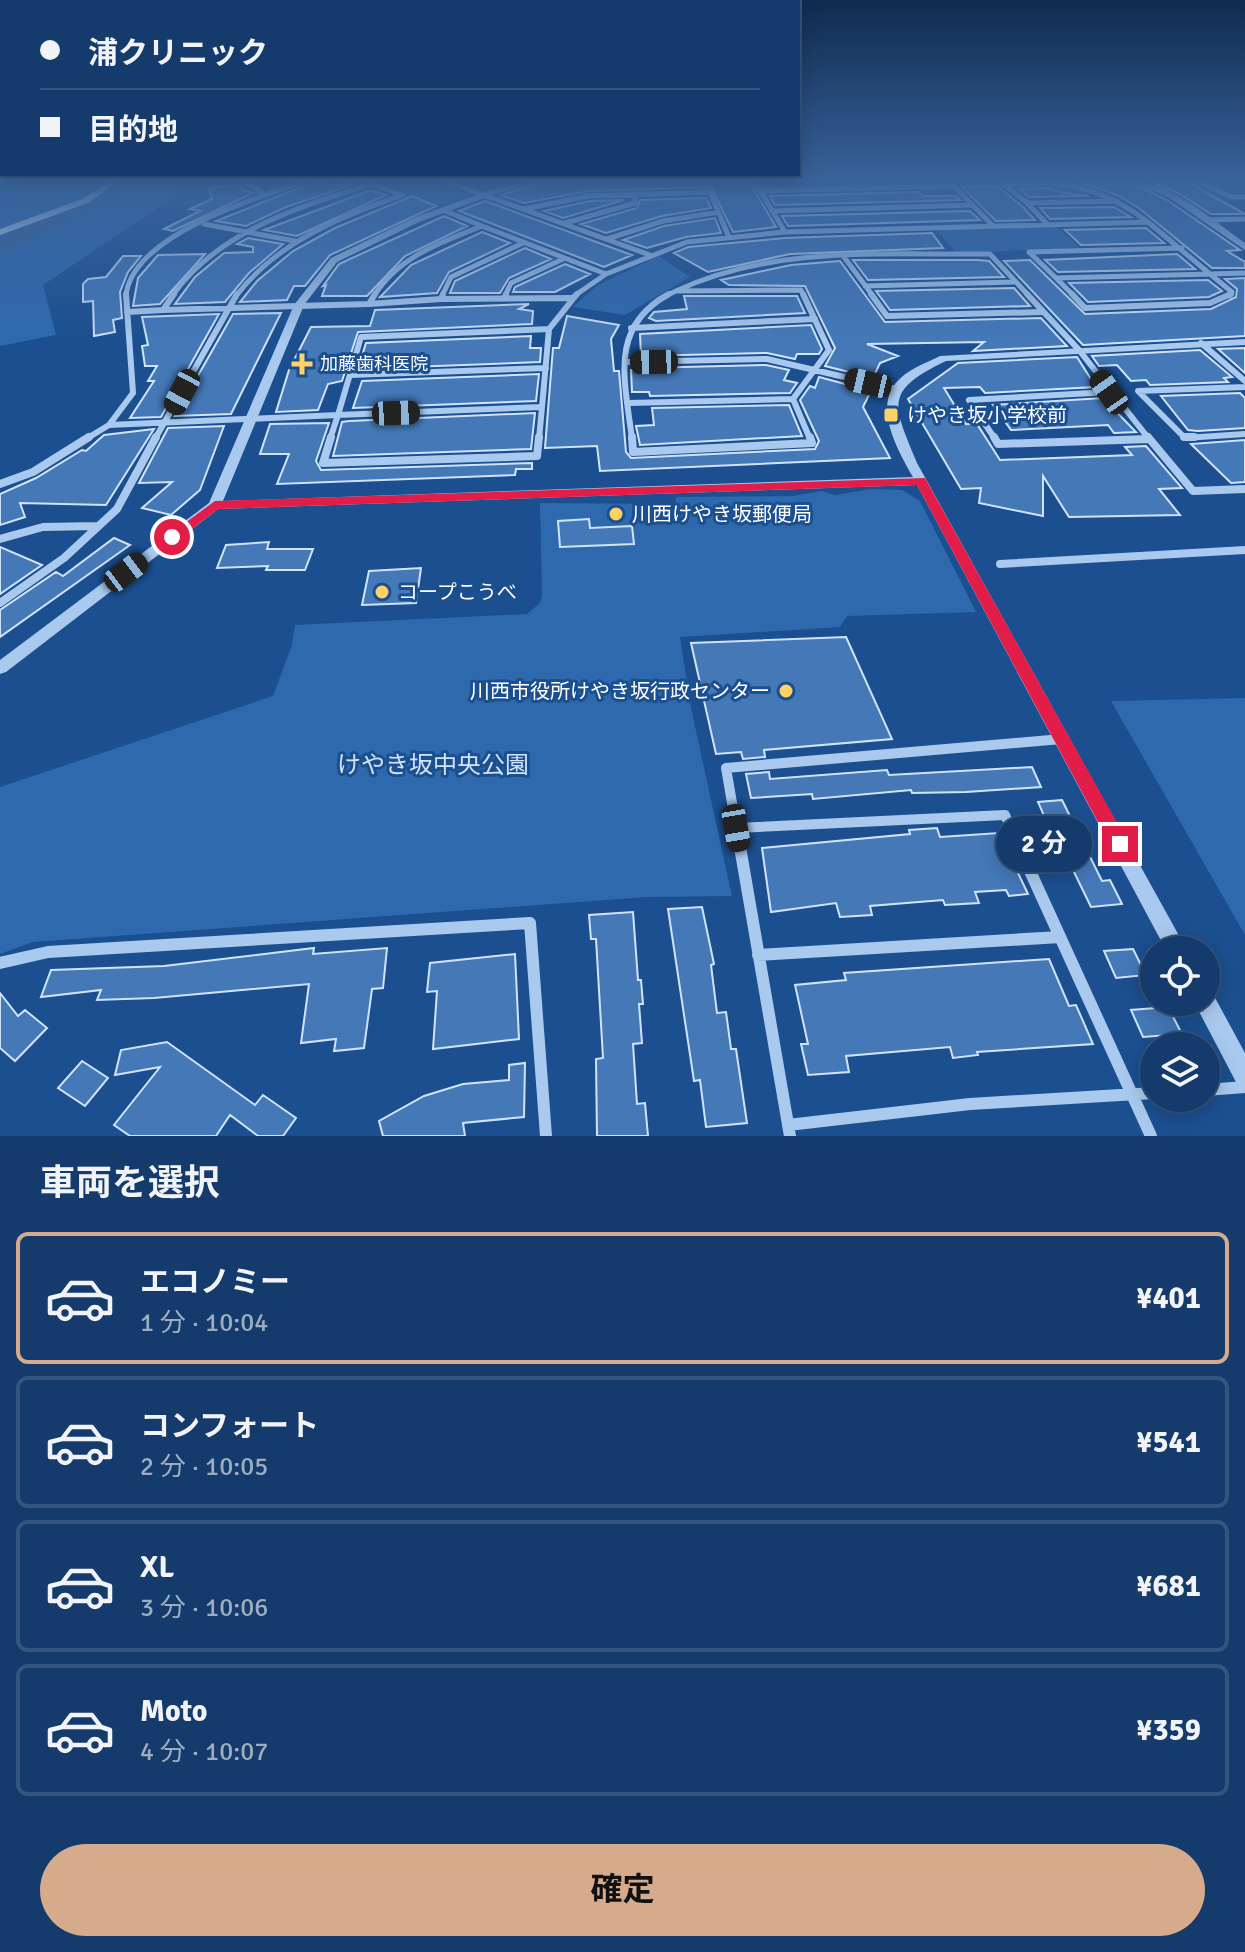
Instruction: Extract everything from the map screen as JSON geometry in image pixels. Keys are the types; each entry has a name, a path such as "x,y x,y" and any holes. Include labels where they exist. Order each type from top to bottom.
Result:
{"street":[{"path":"0,484 33,472 109,425 133,393 127,312 129,272 154,249 181,235"},
{"path":"163,310 188,276 210,256 245,235"},
{"path":"265,235 295,241"},
{"path":"0,603 64,558 117,509 227,308 247,278 306,235"},
{"path":"0,668 215,505 298,306 334,260 380,235"},
{"path":"369,304 381,281 407,258 461,235"},
{"path":"504,235 606,274"},
{"path":"595,235 651,255"},
{"path":"606,239 619,235"},
{"path":"549,329 361,337 323,463 537,456 549,329 571,298 606,274 651,255 687,242 728,235"},
{"path":"1165,235 1182,248 1214,273 1232,292 1223,302 1085,308 1029,252 1182,248"},
{"path":"1228,235 1245,247"},
{"path":"441,299 451,277 523,243"},
{"path":"793,399 812,443 633,452 626,362 631,328 640,310 694,279 755,262 990,254 1079,350 1109,392 1193,491 1245,489"},
{"path":"844,257 887,316 1042,312"},
{"path":"505,297 511,283 563,259"},
{"path":"1056,278 1245,273"},
{"path":"865,286 1014,282"},
{"path":"673,291 801,290 829,350 793,399"},
{"path":"127,312 441,299 571,298"},
{"path":"631,328 815,319"},
{"path":"1169,936 921,481 891,415 896,389 911,372 944,358 1245,342"},
{"path":"1201,343 1245,384"},
{"path":"626,362 767,359 896,389"},
{"path":"350,375 546,368"},
{"path":"1245,384 1138,391 1185,438 1245,434"},
{"path":"1109,392 969,400 998,444 1149,439"},
{"path":"629,403 793,399"},
{"path":"109,425 542,407"},
{"path":"215,505 921,481"},
{"path":"0,539 43,527 99,526"},
{"path":"1000,564 1245,550"},
{"path":"1062,739 726,768 789,1130 970,1104 1140,1094"},
{"path":"736,828 1005,815 1151,1136"},
{"path":"0,963 48,952 530,923 546,1136"},
{"path":"758,955 1060,937"},
{"path":"1213,1016 1245,1076"},
{"path":"1220,1089 1245,1087"}],"green space":[{"path":"0,235 117,235 43,285 56,335 0,346"},
{"path":"941,235 1066,235 1080,248 957,253"},
{"path":"659,256 690,277 625,315 573,307 598,285"},
{"name":"けやき坂中央公園","path":"871,489 902,490 920,501 976,612 847,616 840,627 680,637 691,708 732,896 647,897 33,942 0,954 0,787 273,696 292,645 295,625 527,614 540,603 542,595 540,503 675,504 676,497 793,496 821,491 835,495"},
{"path":"1245,698 1245,935 1111,701"}],"building":[{"path":"322,235 373,235 330,255 305,286 294,286 287,300 240,302 257,281 293,251"},
{"path":"402,235 448,235 405,256 367,296 322,296 326,285 323,286 339,264"},
{"path":"476,235 490,235 510,243 449,272 437,293 380,297 411,265"},
{"path":"521,235 578,235 632,255 604,267"},
{"path":"638,235 703,235 647,248 623,240"},
{"path":"933,235 943,248 790,254 708,272 674,253 688,247 785,238"},
{"path":"1070,235 1154,235 1164,243 1081,245"},
{"path":"1172,235 1218,235 1240,250 1227,251 1245,262 1245,268 1212,268"},
{"path":"248,238 283,244 249,273 225,302 175,304 195,277 224,253 253,252 253,247 237,244"},
{"path":"525,248 551,259 509,278 500,293 450,293 455,281"},
{"path":"205,254 160,304 133,306 138,278 158,255"},
{"path":"1177,254 1195,269 1058,272 1045,260"},
{"path":"123,256 141,256 128,272 120,292 122,318 113,320 115,332 94,336 93,301 83,302 83,284 88,279 106,277"},
{"path":"853,260 989,261 1004,277 868,280"},
{"path":"1030,260 1085,314 1211,309 1236,297 1237,289 1225,279 1245,278 1245,336 1083,345 1004,261"},
{"path":"840,261 885,322 1041,318 1067,346 973,351 984,342 867,344 898,356 880,363 873,378 825,366 835,348 805,286 729,285 721,280 791,265"},
{"path":"565,264 590,274 555,292 513,292 515,287"},
{"path":"1208,280 1222,291 1209,297 1088,302 1069,283"},
{"path":"1014,288 1030,306 890,310 876,291"},
{"path":"684,296 797,296 805,313 656,321 649,318 654,312 687,309"},
{"path":"529,304 519,309 533,311 532,324 358,332 342,381 328,384 318,410 276,412 289,370 311,327 370,326 375,310"},
{"path":"281,313 231,414 175,416 233,314"},
{"path":"219,314 161,417 130,418 154,381 148,381 157,366 145,366 142,346 148,345 142,317"},
{"path":"567,316 619,325 611,339 614,371 619,371 626,452 631,458 815,449 819,441 800,400 810,386 815,388 819,377 871,391 863,407 890,458 600,471 597,446 545,448 553,348 559,348"},
{"path":"811,325 822,349 819,354 797,354 795,359 767,353 641,356 640,334"},
{"path":"531,336 530,348 541,348 540,362 358,369 366,343"},
{"path":"1245,348 1245,373 1218,349"},
{"path":"1200,350 1232,377 1224,378 1228,382 1150,385 1146,380 1131,381 1117,365 1099,366 1092,356"},
{"path":"1077,357 1096,387 985,393 980,387 944,388 966,424 977,424 1000,460 1132,455 1125,447 1146,446 1182,488 1159,489 1180,515 1069,517 1043,476 1043,516 979,503 981,488 961,489 908,399 958,363"},
{"path":"766,365 789,370 784,380 797,383 790,393 650,396 649,392 632,392 631,370"},
{"path":"539,374 536,401 353,408 362,381"},
{"path":"1240,393 1245,398 1245,428 1198,431 1188,430 1161,396"},
{"path":"1103,398 1136,432 1114,433 1108,425 1011,430 993,405"},
{"path":"789,405 802,436 640,445 636,426 654,425 652,408"},
{"path":"535,413 531,449 333,456 342,422"},
{"path":"329,423 316,461 321,470 532,463 532,469 516,469 515,475 277,484 289,454 260,454 270,424"},
{"path":"224,426 200,490 171,515 142,508 172,482 139,483 168,428"},
{"path":"154,429 106,505 20,503 25,517 0,525 0,494 36,478 82,450 86,451 104,435"},
{"path":"1245,440 1245,482 1231,483 1191,444"},
{"path":"589,519 590,528 632,526 634,544 560,547 558,521"},
{"path":"114,538 130,545 0,637 0,610 56,572 63,576"},
{"path":"269,542 267,549 313,549 305,570 266,570 268,566 217,568 226,545"},
{"path":"0,547 42,565 0,594"},
{"path":"421,568 416,603 362,605 369,571"},
{"name":"川西市役所けやき坂行政センター","path":"846,637 892,739 764,750 765,757 743,759 741,752 716,754 691,643"},
{"path":"1032,767 1041,787 966,792 912,793 911,790 813,799 812,794 751,798 746,774 769,772 770,779 887,770 889,775"},
{"path":"1062,800 1102,881 1110,880 1122,904 1091,907 1073,870 1068,871 1038,802"},
{"path":"937,828 940,837 999,833 1028,894 1009,896 1006,890 975,892 979,903 945,905 943,900 870,906 872,915 840,917 836,903 771,912 762,848 910,834 909,830"},
{"path":"702,907 714,964 711,965 717,1013 726,1012 731,1049 736,1049 747,1123 706,1127 700,1080 694,1081 668,909"},
{"path":"633,912 643,1004 639,1004 642,1043 633,1044 637,1104 645,1103 648,1136 597,1136 596,1059 603,1058 596,939 591,939 589,915"},
{"path":"314,948 313,954 387,948 383,988 372,989 364,1048 334,1051 336,1039 301,1043 309,984 154,998 97,1000 101,990 41,997 51,970 164,966"},
{"path":"1133,949 1140,963 1140,976 1116,978 1104,951"},
{"path":"515,954 519,1039 433,1049 437,991 427,992 430,963"},
{"path":"1049,959 1069,1006 1076,1005 1093,1044 977,1052 978,1055 953,1058 950,1047 846,1056 849,1072 808,1075 801,1044 808,1044 795,985 846,980 844,973"},
{"path":"0,993 18,1016 25,1010 47,1028 15,1061 0,1048"},
{"path":"1140,1009 1140,1016 1173,1016 1181,1032 1141,1032 1131,1010"},
{"path":"167,1042 255,1105 263,1095 296,1118 283,1136 258,1136 230,1115 216,1136 130,1136 114,1125 160,1067 115,1075 121,1050"},
{"path":"82,1061 108,1078 85,1106 58,1088"},
{"path":"525,1063 524,1117 463,1123 465,1136 383,1136 379,1121 424,1096 463,1084 509,1080 509,1065"}],"waterway":[{"path":"0,247 21,235"}],"place":[{"name":"加藤歯科医院","path":"302,364"},
{"name":"けやき坂小学校前","path":"891,415"},
{"name":"川西けやき坂郵便局","path":"616,514"},
{"name":"コープこうべ","path":"382,592"},
{"name":"川西市役所けやき坂行政センター","path":"786,691"}],"route":[{"path":"172,537 215,505 921,481 1120,844"}]}
